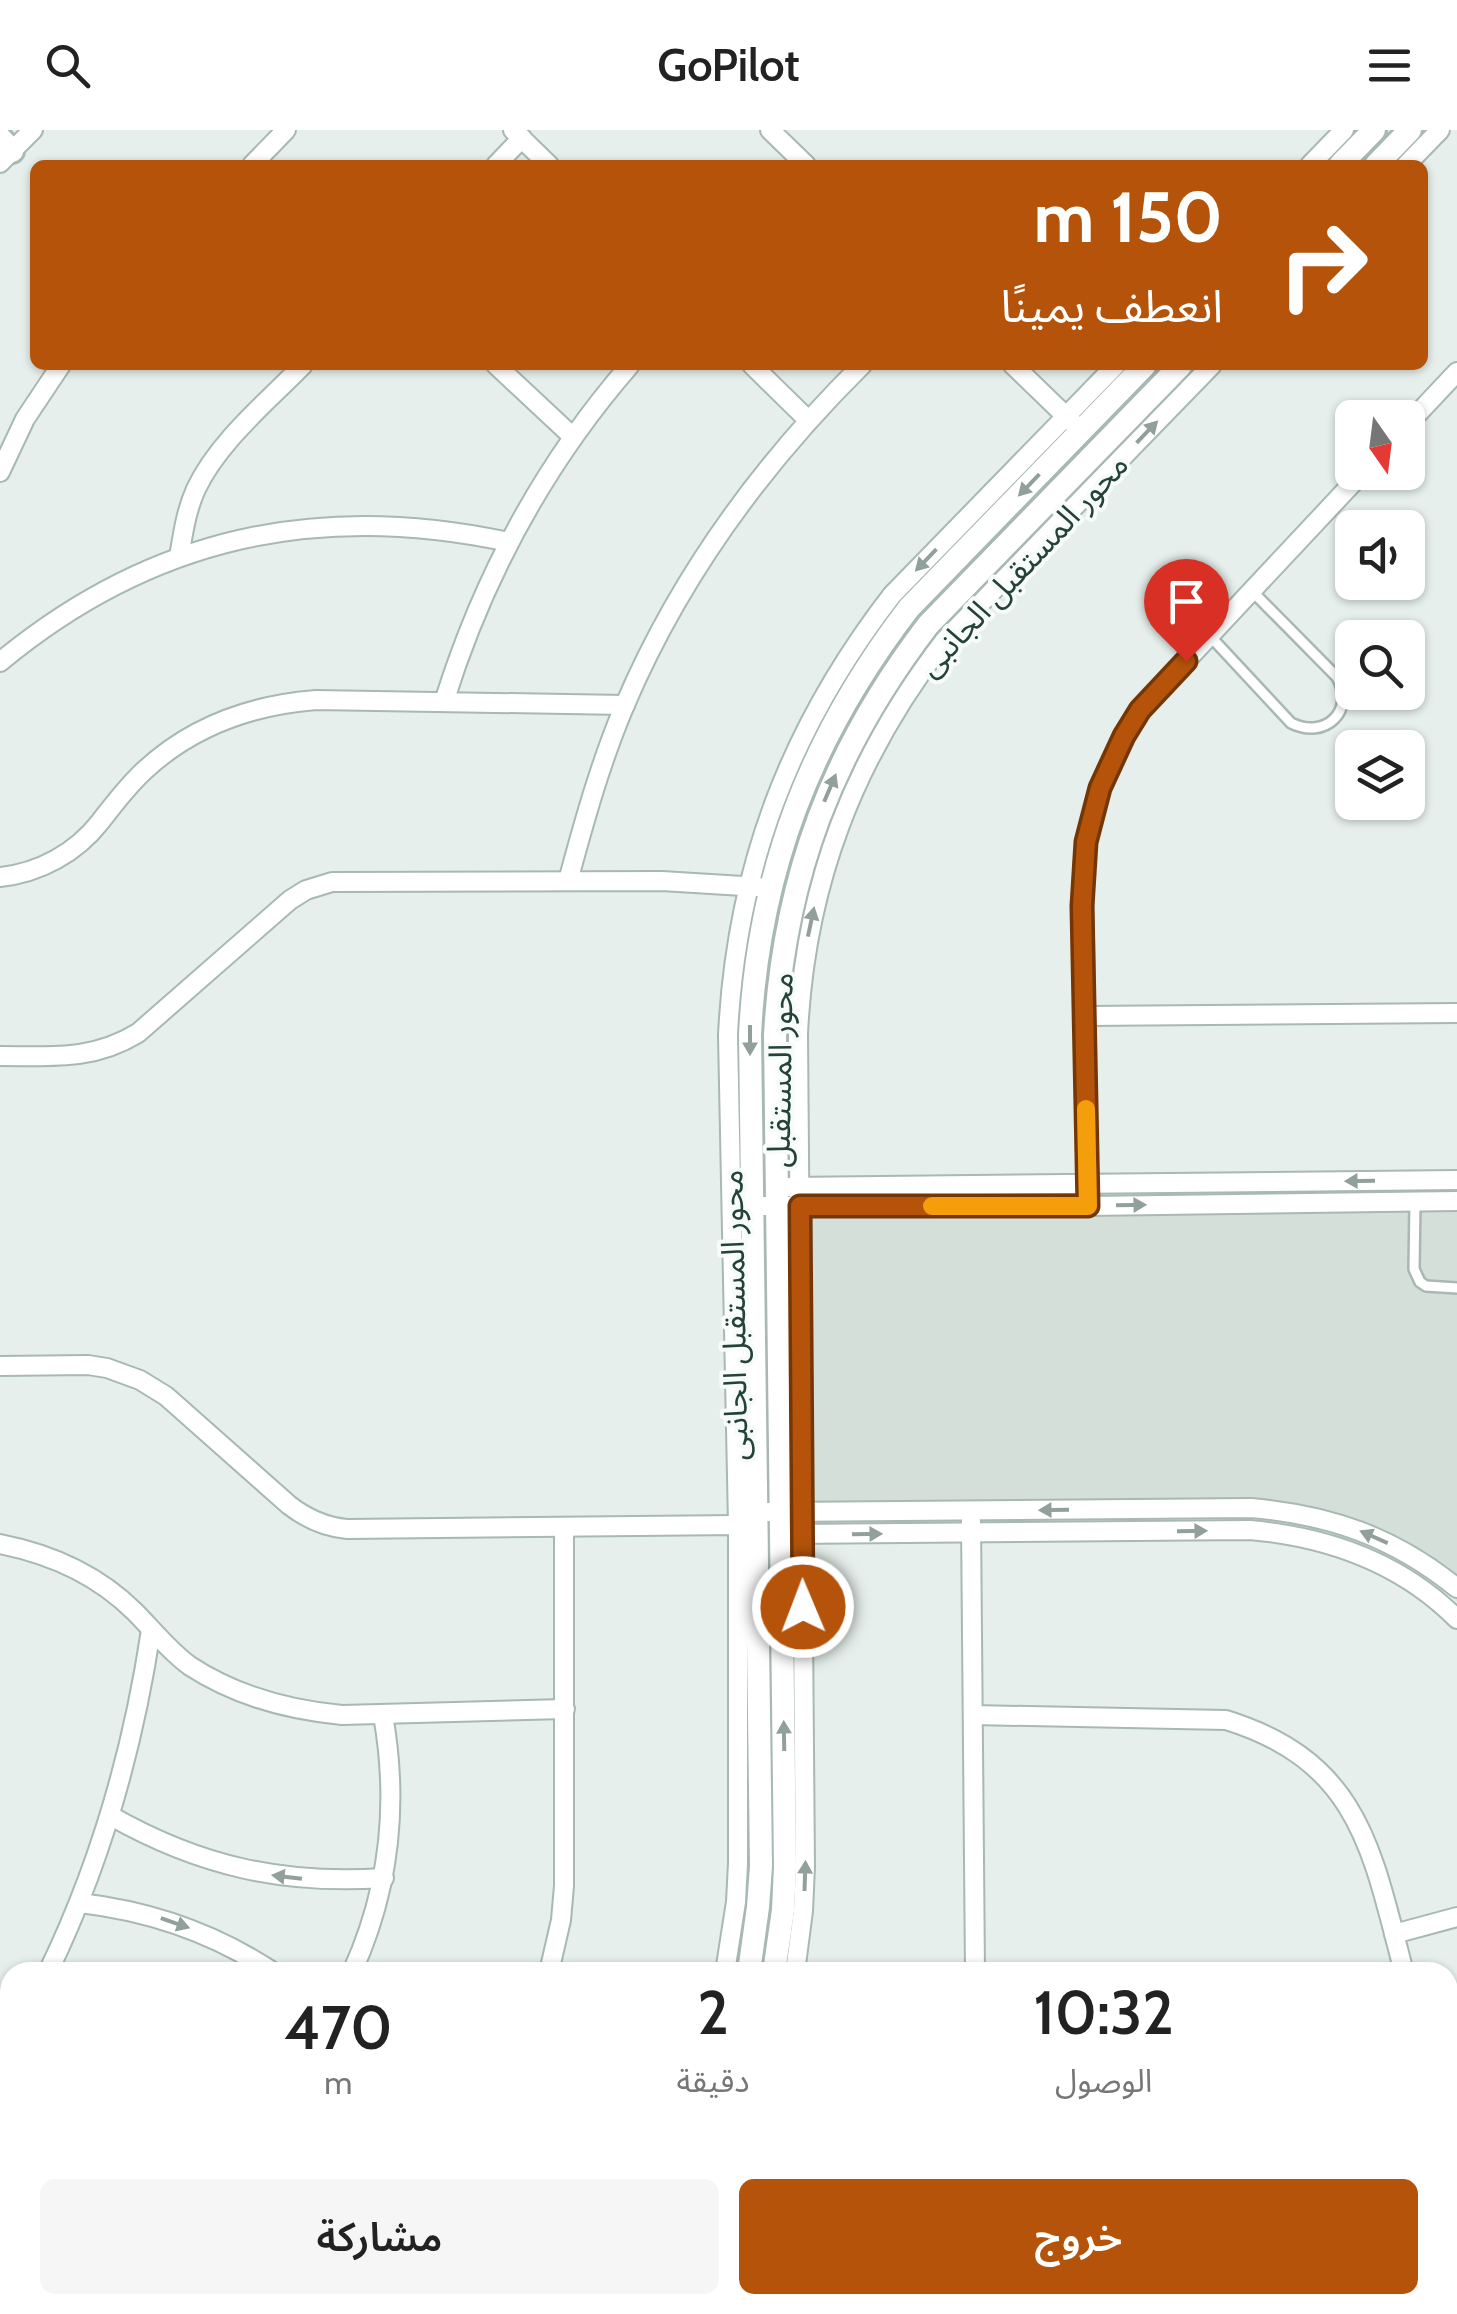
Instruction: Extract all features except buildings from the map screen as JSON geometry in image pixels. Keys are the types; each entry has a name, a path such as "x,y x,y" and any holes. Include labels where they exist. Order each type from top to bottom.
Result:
{"street":[{"path":"4,151 33,130"},
{"path":"257,160 286,130"},
{"path":"770,130 801,160"},
{"path":"1315,160 1344,130"},
{"path":"1345,160 1374,130"},
{"path":"1381,160 1410,130"},
{"path":"1411,160 1440,130"},
{"path":"499,160 517,134 544,160"},
{"path":"0,472 25,419 58,370"},
{"path":"179,557 189,507 204,475 224,447 298,370"},
{"path":"501,370 573,438"},
{"path":"444,702 472,620 509,542 550,471 626,370"},
{"path":"757,370 808,420"},
{"path":"568,881 595,786 625,705 653,645 703,558 762,474 857,370"},
{"path":"1018,370 1074,424 1112,370"},
{"name":"محور المستقبل","path":"750,1962 760,1866 744,1281 754,1197 750,1016 759,887 806,778 874,655 909,608 1074,424 1139,370"},
{"name":"محور المستقبل","path":"775,1962 785,1867 792,1523 789,1196 776,1035 781,965 794,896 816,824 846,752 885,685 928,625 1176,370"},
{"name":"محور المستقبل الجانبى","path":"789,1196 801,984 808,933 836,831 866,762 903,697 945,640 1207,370"},
{"path":"1425,406 1457,372"},
{"path":"1088,1206 1083,869 1100,788 1140,710 1345,490"},
{"path":"0,662 68,611 141,572 225,543 272,532 367,524 462,532 509,542"},
{"path":"0,877 42,866 74,848 148,767 192,735 265,706 316,700 625,705"},
{"path":"0,1056 75,1056 107,1050 138,1034 290,900 319,885 662,881 759,887"},
{"name":"محور المستقبل الجانبى","path":"744,1281 728,1035 734,960 759,887"},
{"path":"1084,1016 1457,1013"},
{"path":"754,1197 1087,1184 1457,1180"},
{"path":"789,1196 1088,1206 1457,1201"},
{"path":"0,1366 88,1365 140,1380 166,1396 289,1506 312,1520 347,1529 792,1523 971,1510 1251,1508 1318,1516 1381,1538 1411,1554 1457,1588"},
{"path":"971,1510 974,1962"},
{"path":"792,1523 971,1533 1250,1530 1312,1538 1356,1553 1398,1574 1424,1590 1457,1620"},
{"path":"792,1523 805,1867 795,1962"},
{"path":"727,1962 736,1902 751,1524"},
{"path":"551,1962 564,1886 564,1527"},
{"path":"0,1544 43,1554 86,1574 122,1600 186,1663 259,1699 313,1712 383,1715 565,1709"},
{"path":"53,1962 80,1903 111,1816 135,1724 151,1630"},
{"path":"356,1962 371,1927 384,1878 392,1824 383,1715"},
{"path":"972,1716 1226,1720 1267,1735 1320,1772 1358,1822 1374,1860 1401,1962"},
{"path":"111,1816 196,1857 258,1873 321,1880 384,1878"},
{"path":"80,1903 170,1921 228,1945 256,1962"},
{"path":"1394,1934 1457,1917"}],"lane":[{"path":"1210,636 1291,723 1316,728 1332,721 1343,700 1337,677 1252,591"},
{"path":"1415,1202 1416,1276 1426,1286 1457,1288"}],"shaded area":[{"path":"1457,1190 1457,1601 1418,1573 1380,1554 1328,1534 1271,1522 1210,1518 771,1527 768,1196"}],"slow traffic":[{"path":"932,1206 1088,1206 1086,1109"}],"route":[{"path":"803,1607 800,1206 1088,1206 1082,906 1086,842 1100,788 1124,736 1140,710 1186,661"}]}
